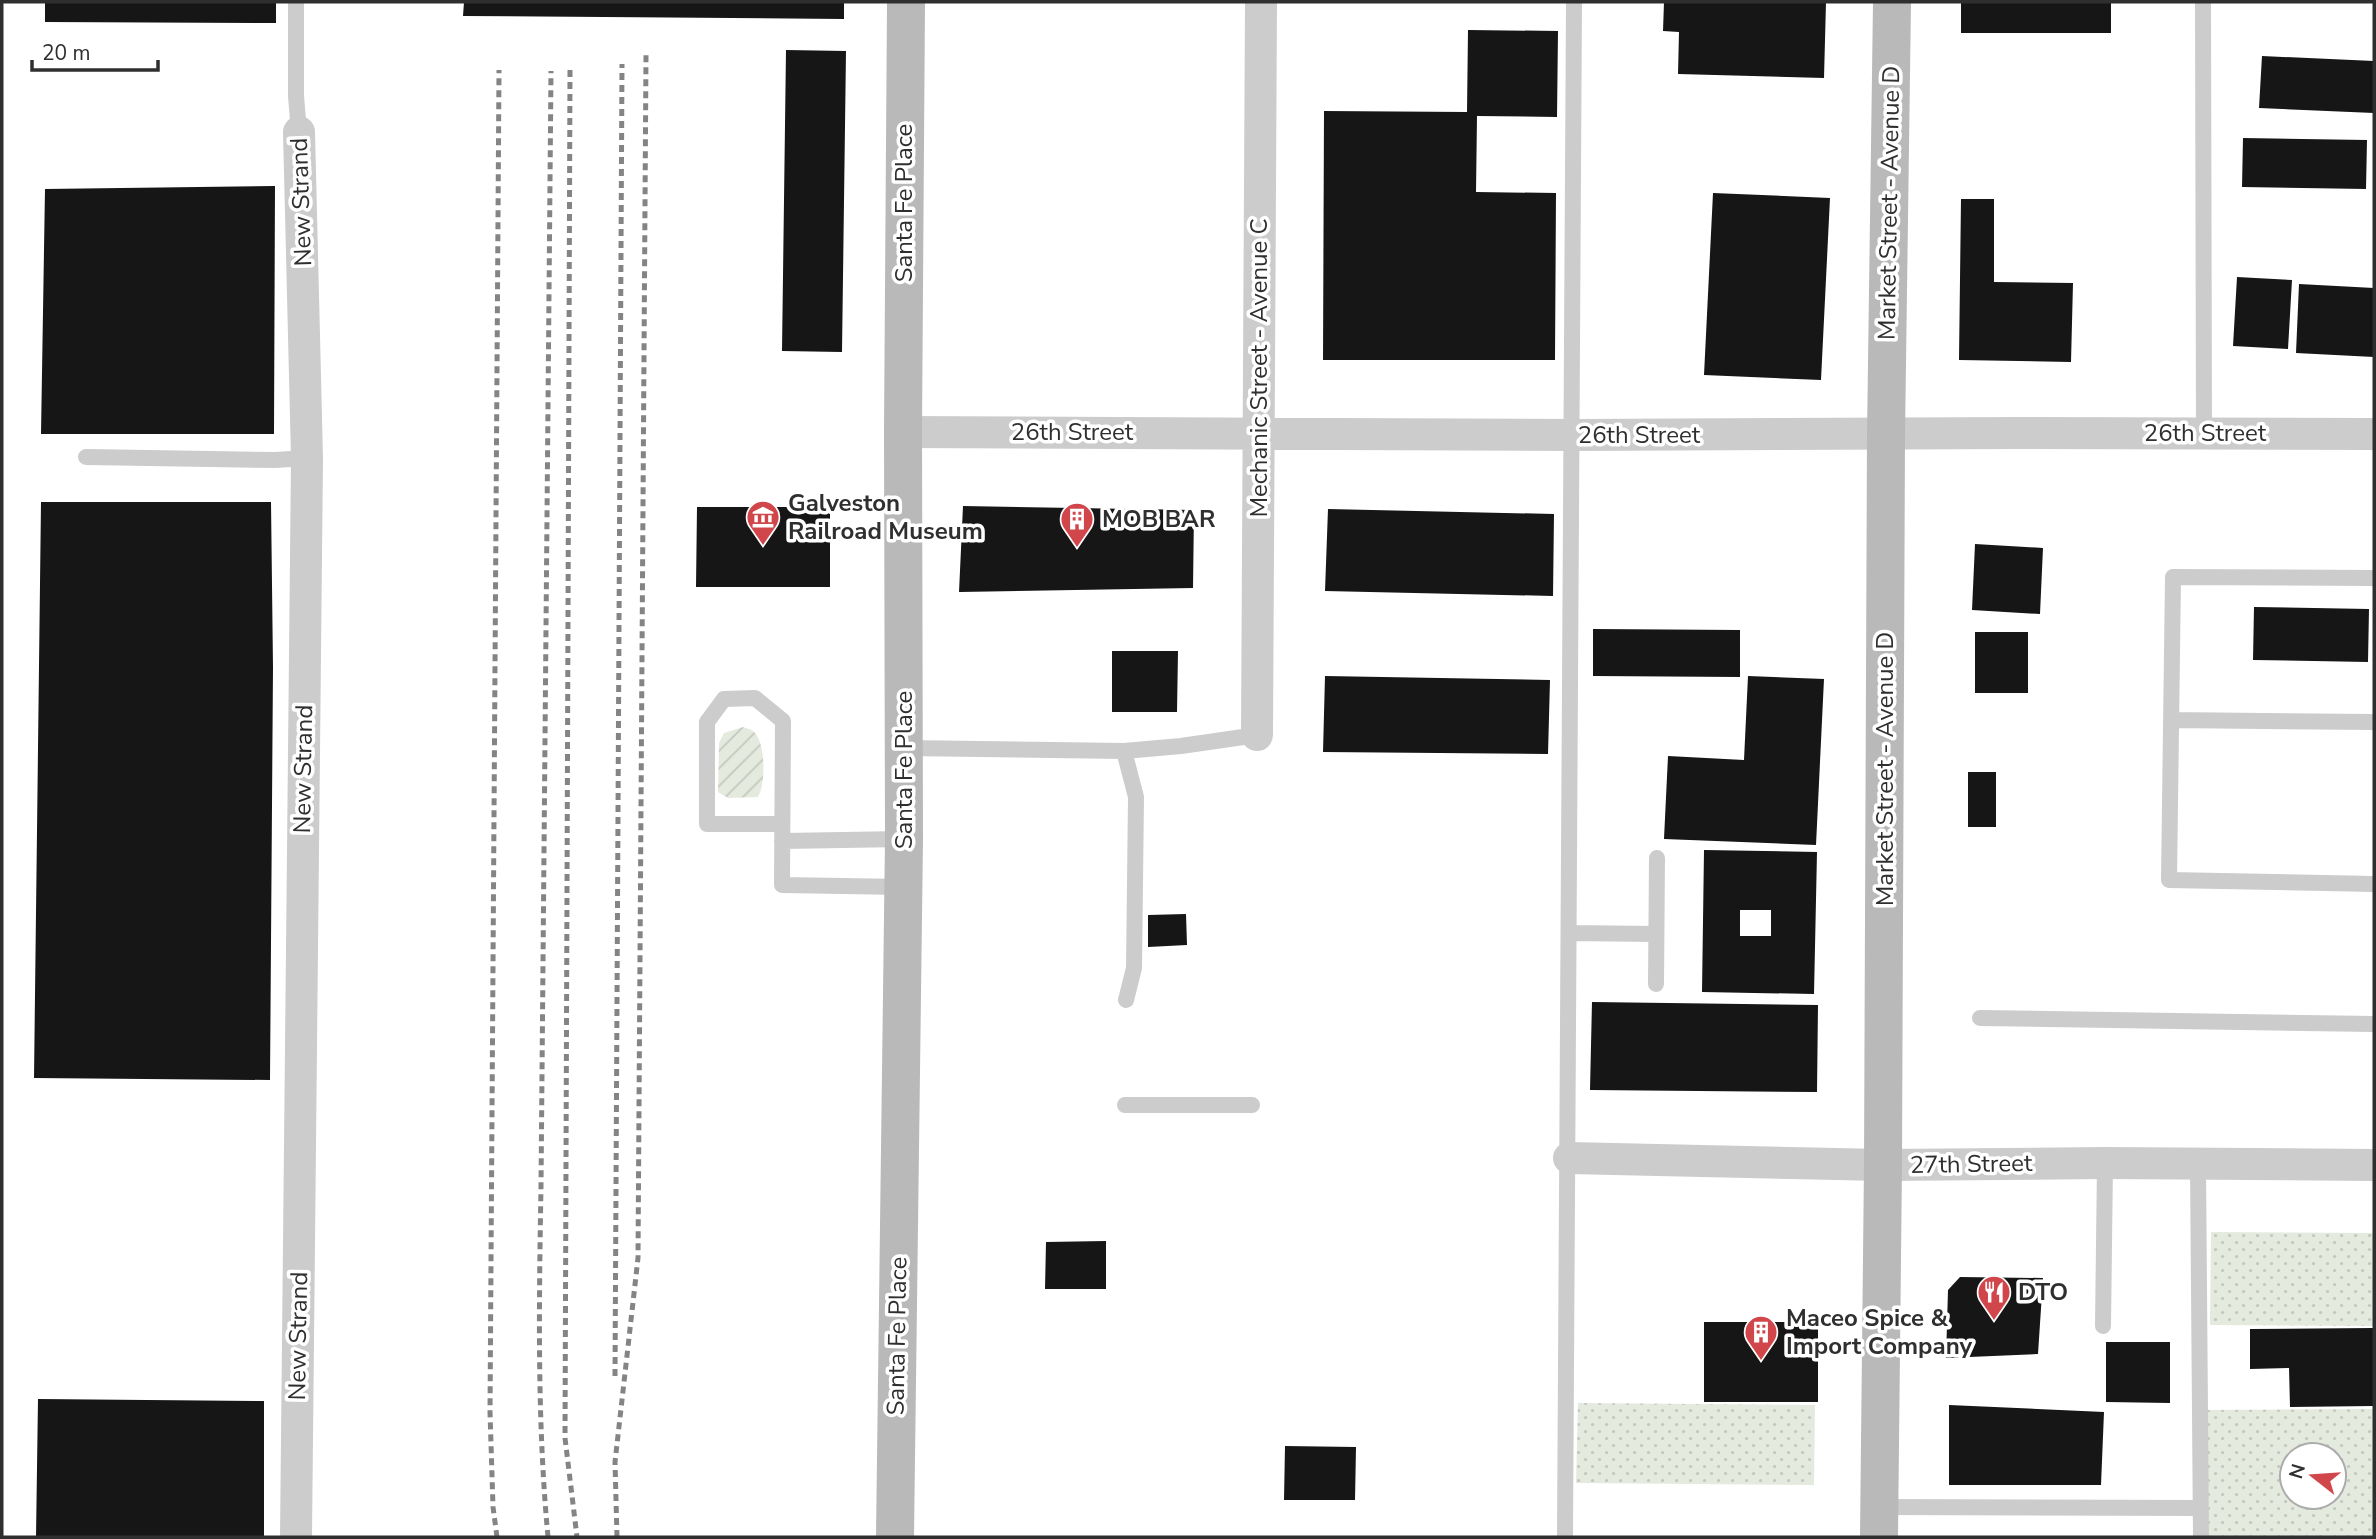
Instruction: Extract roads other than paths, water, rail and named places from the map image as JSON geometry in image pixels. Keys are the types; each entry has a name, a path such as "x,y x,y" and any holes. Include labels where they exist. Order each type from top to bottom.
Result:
{"street":[{"name":"Santa Fe Place","path":"895,1537 904,839 906,2"},
{"name":"Mechanic Street - Avenue C","path":"1257,735 1261,2"},
{"name":"Market Street - Avenue D","path":"1880,1522 1886,435 1892,2"},
{"name":"New Strand","path":"296,1537 307,458 299,132"},
{"name":"26th Street","path":"903,432 2374,434"},
{"name":"27th Street","path":"1569,1158 1883,1166 2105,1163 2374,1165"}],"lane":[{"name":"New Strand","path":"296,2 296,96 299,132"},
{"path":"1565,1537 1574,2"},
{"path":"2203,2 2204,433"},
{"path":"86,457 275,460 307,458"},
{"path":"2374,578 2173,577 2169,880 2374,884"},
{"path":"781,824 707,824 707,722 724,699 755,698 783,722 782,885 903,887"},
{"path":"2171,720 2374,722"},
{"path":"904,748 1124,751 1257,735"},
{"path":"1124,751 1136,797 1134,968 1126,1000"},
{"path":"782,841 904,839"},
{"path":"1656,984 1657,858"},
{"path":"1570,933 1656,934"},
{"path":"1980,1018 2374,1024"},
{"path":"1125,1105 1252,1105"},
{"path":"2104,1326 2105,1163"},
{"path":"2198,1164 2201,1537"},
{"path":"1880,1522 2200,1508"}],"railway":[{"path":"617,1537 615,1462 638,1258 646,54"},
{"path":"615,1376 622,64"},
{"path":"497,1537 493,1507 490,1412 499,70"},
{"path":"570,70 565,1438 577,1537"},
{"path":"548,1537 540,1406 539,1318 551,71"}],"place":[{"name":"Galveston Railroad Museum","path":"763,547"},
{"name":"MOB BAR","path":"1077,549"},
{"name":"DTO","path":"1994,1322"},
{"name":"Maceo Spice & Import Company","path":"1761,1362"}]}
